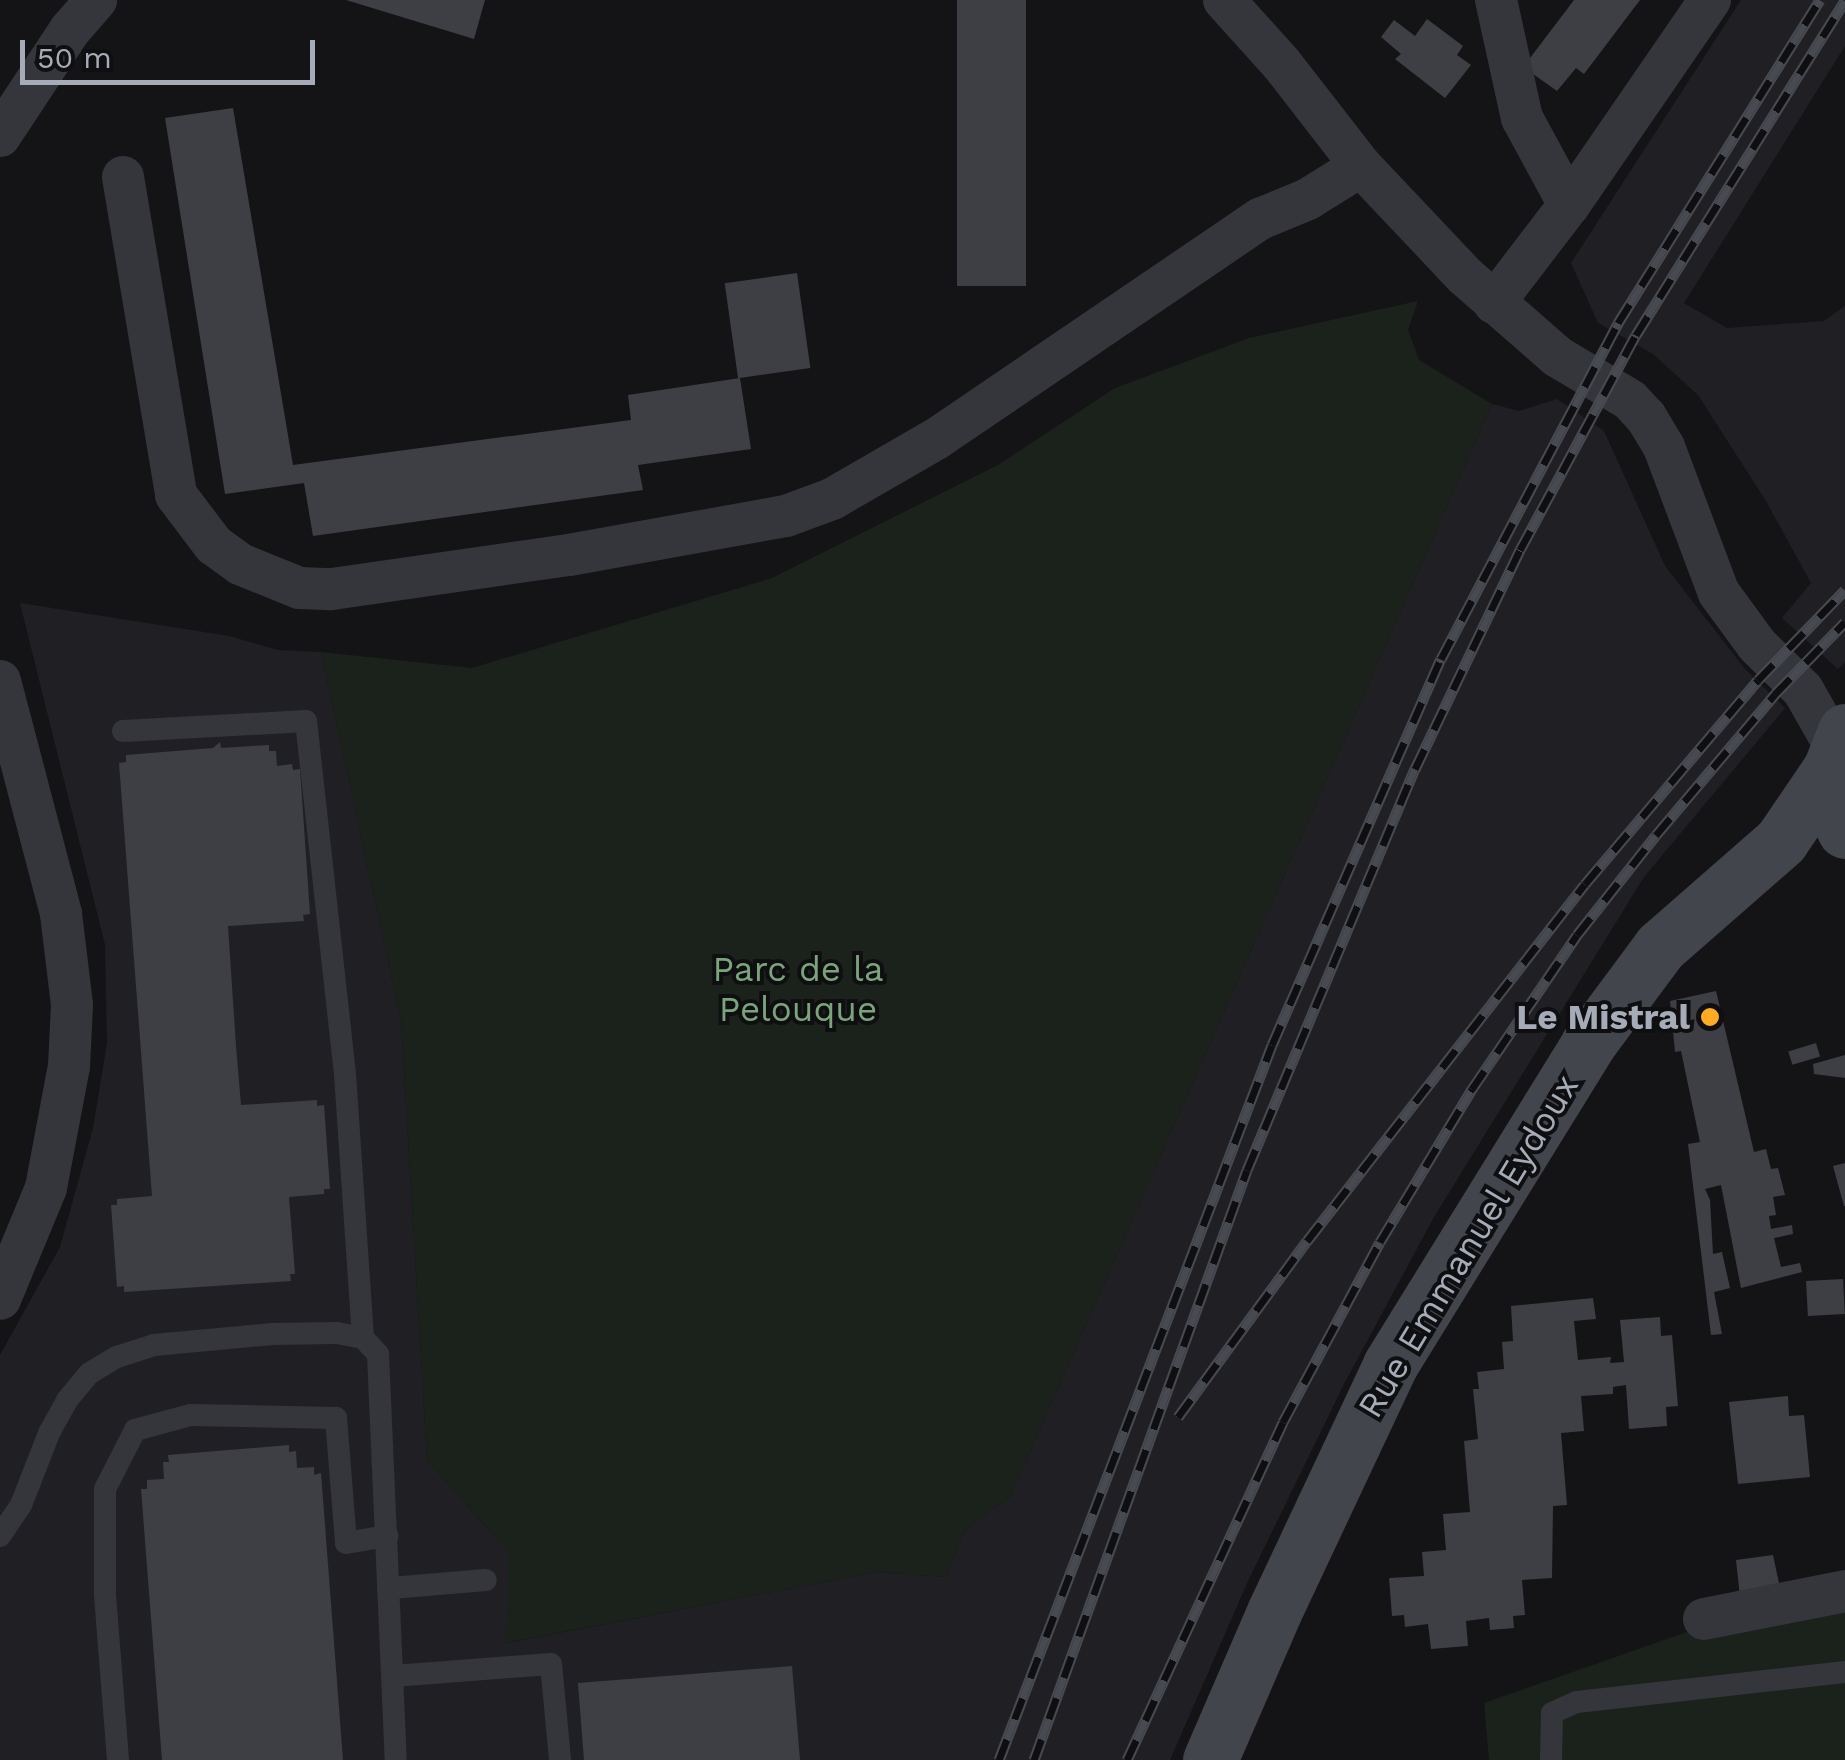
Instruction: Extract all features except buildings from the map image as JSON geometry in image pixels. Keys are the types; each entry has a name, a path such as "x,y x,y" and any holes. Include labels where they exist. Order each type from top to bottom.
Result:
{"street":[{"path":"0,136 70,30 96,0"},
{"path":"1224,0 1281,63 1361,166 1494,303 1558,357 1630,400 1646,417 1664,447 1719,593 1737,622 1803,690 1839,737 1832,806 1845,831"},
{"path":"1496,0 1522,118 1569,204"},
{"path":"1494,303 1569,204 1710,0"},
{"path":"123,177 176,495 214,545 240,564 299,588 332,589 587,552 786,516 832,499 936,439 1260,219 1308,199 1361,166"},
{"path":"0,680 61,914 72,1005 69,1066 46,1188 0,1300"},
{"name":"Rue Emmanuel Eydoux","path":"1210,1760 1274,1612 1390,1365 1489,1203 1588,1044 1660,947 1781,841 1839,737"},
{"path":"1781,841 1845,839"},
{"path":"1704,1619 1845,1591"}],"lane":[{"path":"123,731 306,721 345,1074 362,1338"},
{"path":"0,1536 21,1505 49,1432 67,1400 90,1373 118,1357 154,1345 272,1334 337,1333 362,1338 378,1354 396,1760"},
{"path":"118,1760 105,1594 106,1489 135,1430 192,1415 336,1418 346,1544 388,1536"},
{"path":"391,1588 486,1580"},
{"path":"394,1676 551,1664 560,1760"},
{"path":"1550,1760 1552,1713 1577,1702 1845,1672"}],"shaded area":[{"path":"1741,0 1845,0 1845,46 1684,303 1727,328 1824,321 1845,306 1845,662 1838,669 1782,618 1811,583 1766,501 1698,395 1653,354 1598,323 1571,263"},
{"path":"1557,399 1604,431 1665,566 1745,669 1785,708 1644,877 1434,1217 1344,1384 1248,1581 1170,1760 0,1760 0,1355 60,1247 93,1128 107,1043 105,945 20,603 229,636 278,650 321,652 401,1020 427,1460 510,1554 507,1643 876,1572 945,1577 966,1529 1010,1497 1492,404 1519,411"}],"green space":[{"name":"Parc de la Pelouque","path":"1418,301 1408,330 1419,360 1492,404 1010,1497 966,1529 945,1577 876,1572 506,1643 509,1553 427,1460 401,1020 321,652 472,668 772,578 998,465 1115,388 1249,338"},
{"path":"1845,1602 1845,1760 1489,1760 1484,1703 1704,1626"}],"railway":[{"path":"999,1760 1272,1045 1441,659 1618,323 1820,0"},
{"path":"1034,1760 1247,1170 1415,769 1520,550 1636,335 1845,1"},
{"path":"1178,1417 1307,1241 1585,884 1758,680 1845,590"},
{"path":"1127,1760 1283,1422 1380,1242 1472,1089 1577,935 1656,835 1775,694 1845,622"}],"place":[{"name":"Le Mistral","path":"1710,1017"}]}
